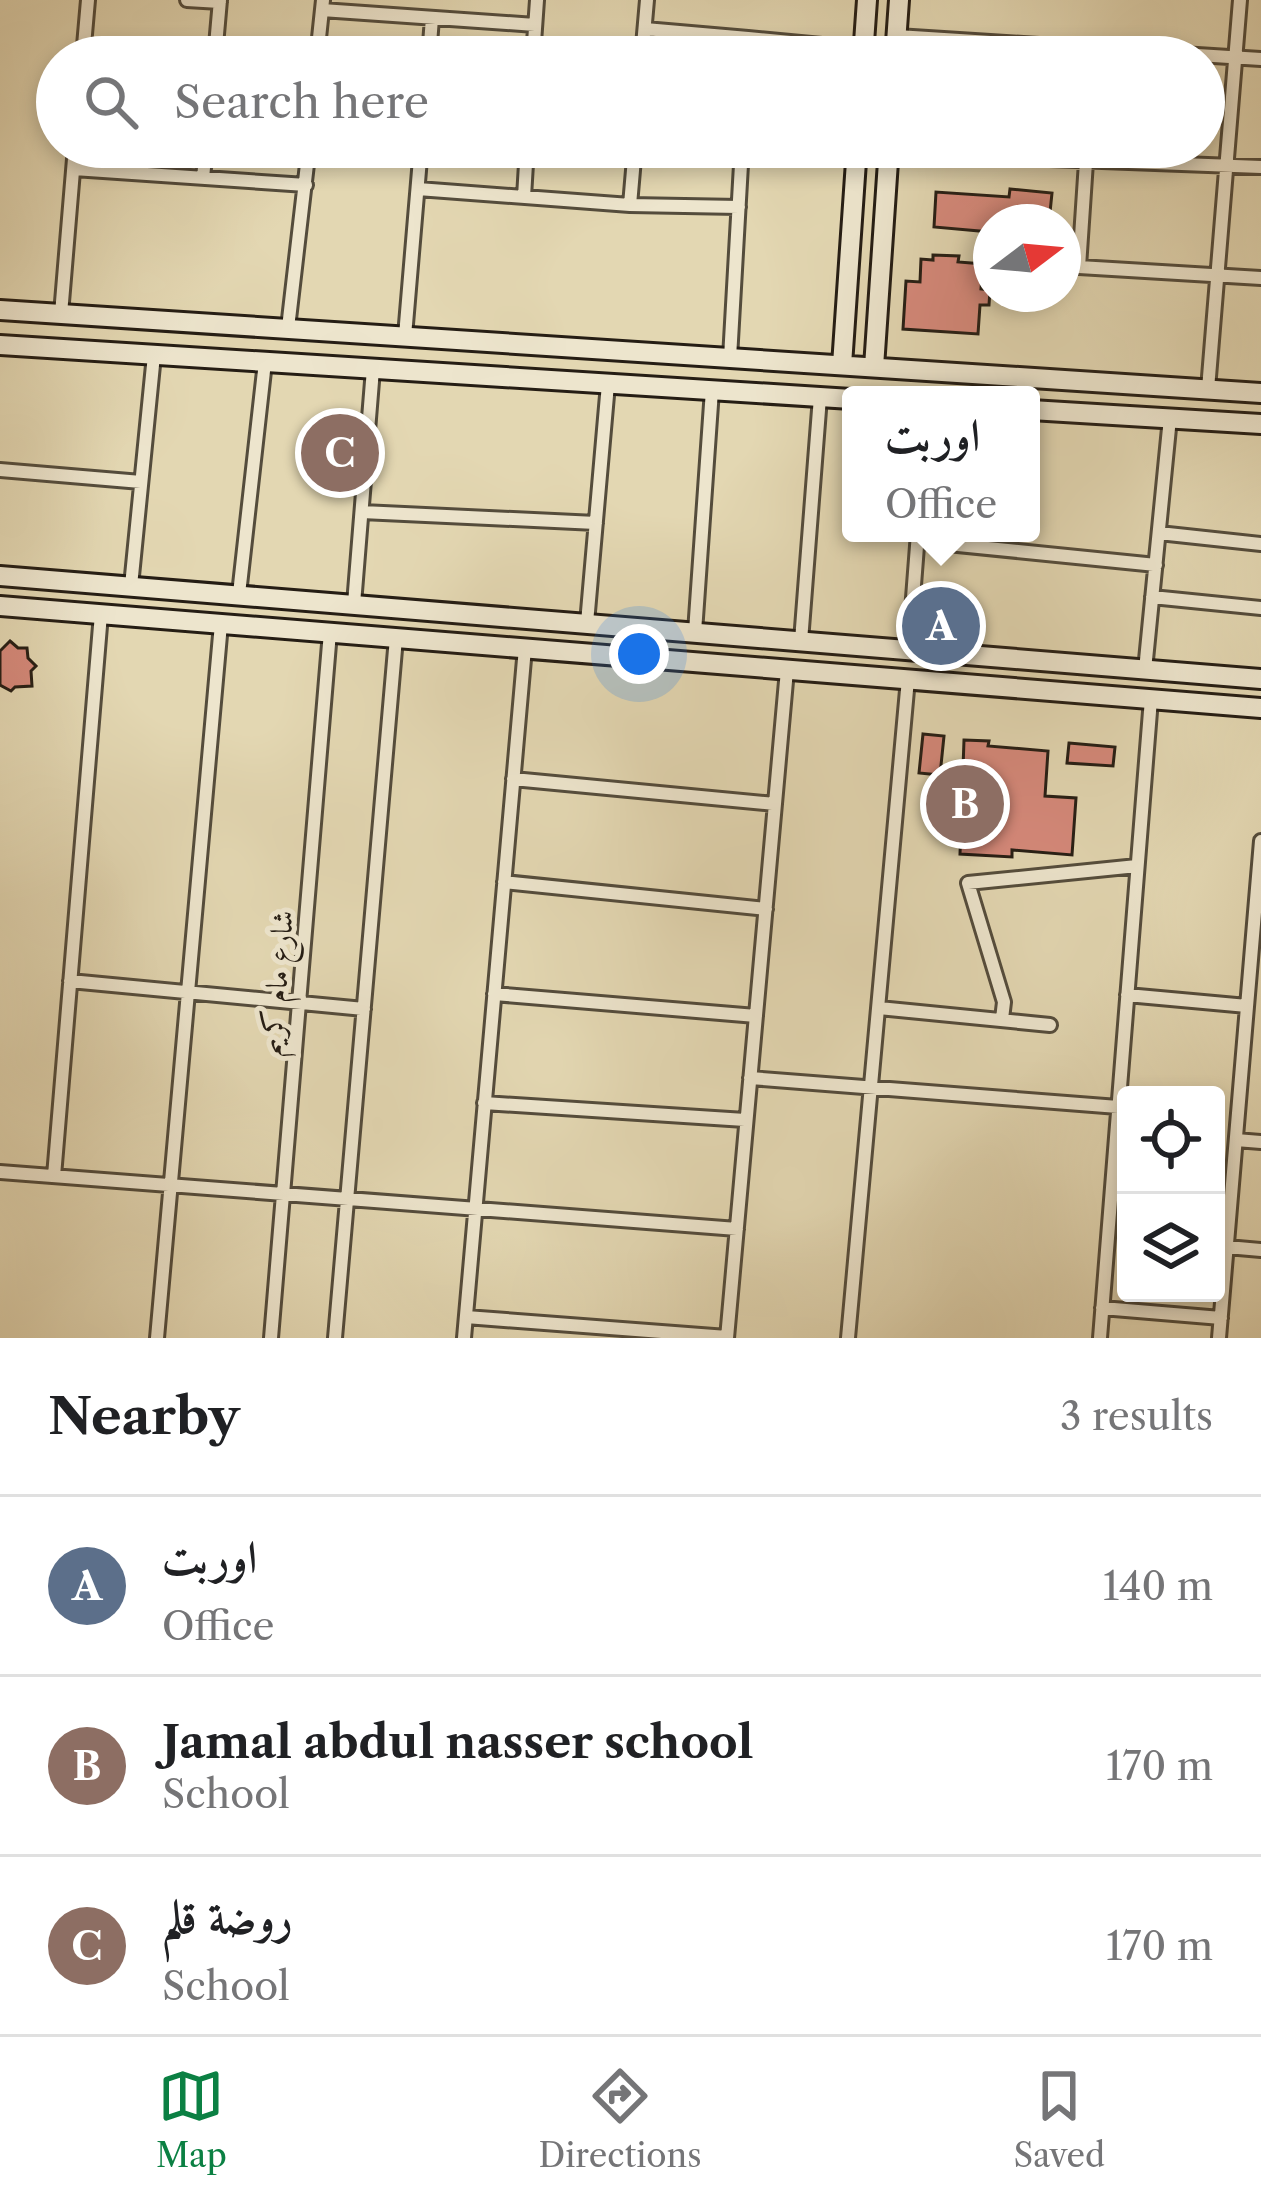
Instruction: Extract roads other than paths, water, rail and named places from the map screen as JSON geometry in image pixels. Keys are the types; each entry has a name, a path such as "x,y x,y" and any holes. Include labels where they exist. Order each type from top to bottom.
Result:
{"street":[{"path":"85,36 88,0"},
{"path":"187,0 220,1 216,36"},
{"path":"535,36 537,0"},
{"path":"644,36 647,0"},
{"path":"865,36 867,0"},
{"path":"897,36 899,0"},
{"path":"1240,0 1225,166 1261,167"},
{"path":"319,36 322,5 536,26"},
{"path":"431,36 432,18"},
{"path":"645,29 725,36"},
{"path":"1225,57 1261,59"},
{"path":"203,178 204,168"},
{"path":"288,328 307,168"},
{"path":"405,336 420,168"},
{"path":"524,197 526,168"},
{"path":"630,205 632,168"},
{"path":"730,358 741,168"},
{"path":"842,365 856,168"},
{"path":"874,367 888,168"},
{"path":"1086,168 1079,267 1261,278"},
{"path":"1208,389 1225,168"},
{"path":"61,314 74,170 306,185"},
{"path":"418,189 630,205 739,207"},
{"path":"0,310 1261,393"},
{"path":"343,367 348,332"},
{"path":"0,345 842,398"},
{"path":"130,586 154,355"},
{"path":"239,595 265,362"},
{"path":"354,604 373,369"},
{"path":"587,623 608,384"},
{"path":"695,632 712,390"},
{"path":"801,641 820,397"},
{"path":"1040,411 1261,424"},
{"path":"1145,670 1170,418"},
{"path":"0,470 141,482"},
{"path":"362,512 596,523"},
{"path":"1159,533 1261,544"},
{"path":"909,650 918,542"},
{"path":"960,542 1156,565"},
{"path":"0,575 1261,680"},
{"path":"1152,597 1261,608"},
{"path":"0,606 1261,708"},
{"path":"54,1176 100,614"},
{"path":"157,1338 221,623"},
{"path":"644,658 646,628"},
{"name":"شارع مام كريم","path":"271,1338 331,632"},
{"path":"335,1338 396,638"},
{"path":"464,1338 525,648"},
{"path":"466,1317 727,1337 787,670"},
{"path":"848,1338 908,680"},
{"path":"1120,1086 1150,699"},
{"path":"513,779 775,804"},
{"path":"1219,1338 1247,1006 1256,958 1261,844"},
{"path":"1002,1019 1004,1002 968,883 1136,866"},
{"path":"504,882 766,909"},
{"path":"70,981 364,1009"},
{"path":"494,994 756,1016"},
{"path":"1127,995 1247,1006"},
{"path":"879,1008 1050,1025"},
{"path":"1245,1030 1261,1031"},
{"path":"750,1078 1117,1107"},
{"path":"484,1103 745,1120"},
{"path":"1100,1338 1117,1120"},
{"path":"1236,1140 1261,1142"},
{"path":"0,1172 736,1229"},
{"path":"1227,1247 1261,1250"},
{"path":"1102,1308 1221,1318"}],"place":[{"name":"روضة قلم","path":"340,453"},
{"name":"اوربت","path":"941,626"},
{"name":"Jamal abdul nasser school","path":"965,804"}]}
